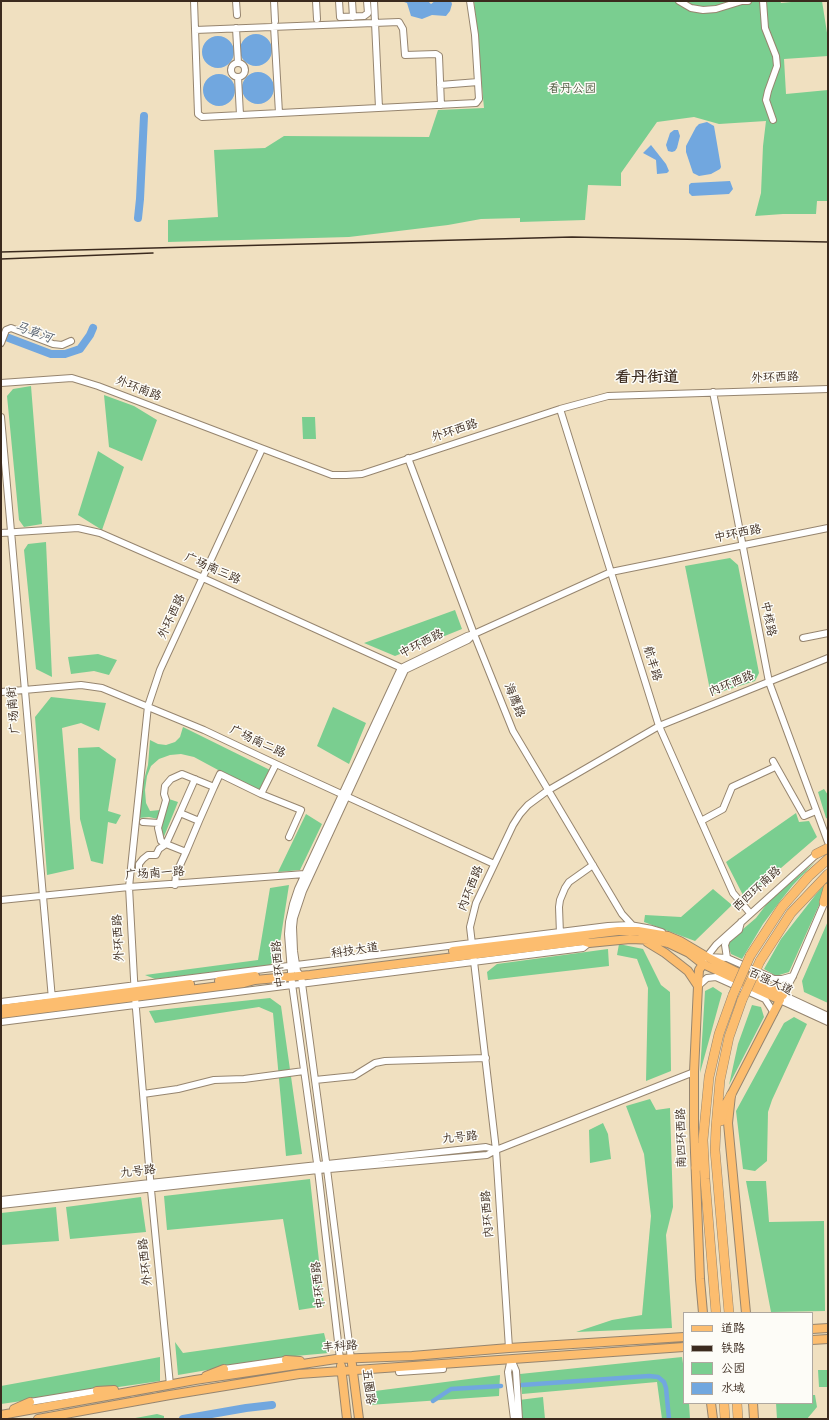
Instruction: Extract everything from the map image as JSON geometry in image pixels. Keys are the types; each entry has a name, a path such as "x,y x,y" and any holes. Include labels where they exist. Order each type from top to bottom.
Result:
{"highway":[{"path":"816,854 828,848"},
{"name":"南四环西路","path":"716,1312 705,1179 704,1130 709,1076 712,1062 719,1034 733,995 750,956 782,908 809,876 828,859"},
{"path":"728,1312 715,1150 720,1080 729,1037 742,1000 760,961 791,913 828,874"},
{"path":"826,899 828,888"},
{"path":"715,1150 723,1110 731,1095"},
{"path":"696,1168 704,1130"},
{"path":"724,1404 726,1419"},
{"path":"737,1404 738,1419"}],"main road":[{"name":"科技大道","path":"473,952 560,935 618,931 636,928 668,936 692,947 705,960"},
{"path":"643,939 655,945 688,971 698,986"},
{"name":"科技大道","path":"1,1009 52,999 135,994 244,983 295,974 473,952 583,941 589,943 616,940 655,940 668,943 705,960"},
{"name":"南四环西路","path":"703,1312 700,1279 694,1072 699,970 705,960"},
{"name":"百强大道","path":"705,960 781,998"},
{"name":"科技大道","path":"1,1014 135,994"},
{"path":"746,1312 728,1123 731,1095 781,998"},
{"path":"813,1329 828,1328"},
{"name":"丰科路","path":"1,1415 195,1380 310,1362 683,1337"},
{"path":"813,1340 828,1339"},
{"name":"丰科路","path":"38,1419 291,1375 341,1370 683,1347"},
{"name":"五圈路","path":"340,1359 347,1419"},
{"name":"五圈路","path":"351,1359 358,1419"},
{"path":"286,1360 310,1362"},
{"path":"443,1369 466,1362"},
{"path":"375,1368 399,1372"},
{"path":"195,1380 224,1369"},
{"path":"97,1391 133,1391"},
{"path":"1,1415 30,1402"},
{"path":"711,1404 713,1419"},
{"path":"753,1404 754,1419"}],"street":[{"path":"194,1 198,114 202,117 476,103 479,99 475,35 470,1"},
{"path":"236,1 237,15"},
{"path":"274,1 279,113"},
{"path":"316,1 317,19"},
{"path":"339,1 340,17 364,16 368,13 367,1"},
{"path":"352,1 353,17"},
{"path":"374,1 379,108"},
{"path":"679,1 691,8 702,10 716,9 742,1 748,1"},
{"path":"762,1 765,28 776,56 777,66 766,100 773,120"},
{"path":"195,30 274,24 399,22 403,29 405,55 436,54 439,56 441,105"},
{"path":"236,28 238,63"},
{"path":"238,63 232,66 231,70 233,75 238,77"},
{"path":"238,63 242,64 245,70 244,74 238,77"},
{"path":"238,77 240,115"},
{"path":"440,85 478,82"},
{"path":"1,343 6,330 11,328 53,344 62,345 71,341"},
{"name":"外环南路","path":"1,382 72,378 98,386 262,449"},
{"name":"外环西路","path":"170,1385 150,1186 135,994 129,887 148,706 160,670 262,449 332,475 346,476 362,474 560,409 608,396 828,389"},
{"name":"中核路","path":"713,392 741,545 769,682 828,842"},
{"name":"航丰路","path":"560,409 659,726 733,893 750,913"},
{"name":"广场南街","path":"1,417 52,999"},
{"name":"海鹰路","path":"408,458 474,634 513,731 547,791 622,914 636,928"},
{"name":"广场南三路","path":"1,533 78,528 100,533 403,669"},
{"name":"中环西路","path":"351,1359 315,1080 288,934 289,919 294,899 307,876 345,796 403,669 468,640 474,634 611,572 828,528"},
{"path":"803,638 828,633"},
{"name":"内环西路","path":"509,1348 496,1150 470,927 476,903 494,864 520,814 528,804 547,791 659,726 828,658"},
{"name":"广场南二路","path":"1,692 81,685 102,688 204,730 494,864"},
{"path":"261,794 276,764"},
{"path":"701,821 723,809 732,787 774,764 804,816 816,811"},
{"path":"186,852 161,841 159,835 159,823 166,800 164,794 165,786 171,779 182,774 214,787"},
{"path":"175,885 176,874 220,774 261,794 301,810 289,836"},
{"path":"139,870 143,859 148,855 156,855 159,849 166,844 195,779"},
{"path":"180,813 199,821"},
{"path":"143,822 159,823"},
{"name":"西四环南路","path":"705,960 716,945 828,842"},
{"path":"560,935 559,907 565,888 569,882 593,866"},
{"name":"广场南一路","path":"1,900 129,887 307,876"},
{"path":"781,998 793,976 826,899"},
{"path":"727,958 725,945 727,940 739,930 741,922"},
{"path":"1,1022 135,994 473,952"},
{"path":"705,960 727,958 774,979 782,979 793,976"},
{"name":"中环西路","path":"295,974 304,1071 340,1359"},
{"path":"698,986 707,978 716,977 765,999 774,1013"},
{"name":"百强大道","path":"781,998 828,1016"},
{"name":"百强大道","path":"781,998 828,1022"},
{"path":"1,1002 52,999"},
{"path":"315,1080 354,1076 376,1063 385,1061 486,1058"},
{"path":"143,1094 178,1089 214,1080 244,1079 304,1071"},
{"name":"九号路","path":"1,1205 317,1167 487,1155 496,1150 694,1072"},
{"name":"九号路","path":"1,1200 150,1186"},
{"path":"511,1359 508,1372 514,1419"},
{"path":"511,1359 516,1371 519,1419"},
{"path":"224,1369 286,1360"},
{"path":"399,1372 443,1369"},
{"path":"30,1402 97,1391"}],"green space":[{"name":"看丹公园","path":"474,1 780,1 781,3 822,1 828,39 828,56 784,59 786,94 828,90 828,201 817,201 816,214 755,216 761,193 763,146 766,121 719,124 694,117 657,122 621,173 621,186 588,185 585,220 520,222 520,218 481,219 448,225 349,237 168,242 168,220 218,217 214,150 265,148 284,136 429,137 438,110 484,108"},
{"path":"31,386 42,524 24,527 19,520 7,396 13,389"},
{"path":"104,395 134,406 157,420 142,461 109,447"},
{"path":"302,417 315,417 316,439 303,439"},
{"path":"98,451 124,467 102,530 78,515"},
{"path":"46,542 52,677 36,669 24,550 28,544"},
{"path":"730,558 738,565 759,673 755,681 711,695 685,566"},
{"path":"455,610 462,629 395,656 364,643"},
{"path":"98,654 117,660 109,675 94,671 71,674 68,657"},
{"path":"51,697 106,703 99,731 81,723 62,728 74,869 47,875 35,717"},
{"path":"333,707 366,723 349,764 317,746"},
{"path":"183,727 270,770 259,792 194,757 181,754 170,755 159,759 151,766 147,776 145,790 146,803 150,811 160,810 158,819 149,817 139,818 141,791 148,765 150,740 158,744 166,745 175,742 180,737"},
{"path":"99,747 116,759 108,811 121,815 116,824 108,822 103,864 91,861 80,819 78,748"},
{"path":"824,789 828,795 828,819 826,818 818,792"},
{"path":"169,799 178,802 163,839 160,829"},
{"path":"796,813 799,822 809,821 817,837 745,899 726,862"},
{"path":"306,814 322,824 300,870 278,872"},
{"path":"815,862 781,900 763,924 742,959 731,954 728,945 729,941 756,918 769,901"},
{"path":"828,881 828,885 789,972 776,976 764,969 781,939"},
{"path":"289,885 279,949 270,966 155,979 145,975 258,960 270,888"},
{"path":"713,889 732,905 695,941 644,922 645,915 681,917"},
{"path":"828,921 828,1003 804,992 802,981"},
{"path":"619,944 643,949 661,985 670,992 671,1071 646,1081 648,988 637,959 617,955"},
{"path":"608,949 609,966 488,980 487,972 497,964"},
{"path":"713,987 722,993 700,1073 705,991"},
{"path":"270,998 281,1006 302,1154 286,1156 273,1013 259,1007 155,1023 149,1011"},
{"path":"752,1005 761,1007 764,1017 729,1085 738,1044"},
{"path":"794,1017 807,1024 772,1100 768,1112 767,1161 755,1171 743,1169 736,1111 784,1023"},
{"path":"650,1099 656,1110 670,1108 673,1207 666,1235 672,1328 576,1332 612,1320 642,1315 651,1216 644,1154 626,1106"},
{"path":"603,1123 608,1134 611,1159 590,1163 589,1130"},
{"path":"310,1179 324,1306 299,1310 283,1219 167,1230 164,1196"},
{"path":"746,1181 766,1181 769,1222 824,1221 825,1311 771,1312"},
{"path":"141,1197 146,1232 70,1239 66,1207"},
{"path":"56,1207 59,1241 1,1245 1,1213"},
{"path":"324,1333 329,1353 284,1357 178,1375 175,1342 183,1353"},
{"path":"160,1357 160,1381 1,1404 1,1386"},
{"path":"682,1357 683,1404 689,1404 690,1419 662,1419 657,1382 522,1394 520,1374"},
{"path":"818,1370 828,1370 828,1387 819,1387"},
{"path":"500,1375 499,1396 369,1405 367,1392"},
{"path":"813,1395 815,1395 817,1407 807,1419 777,1419 776,1404 813,1404"},
{"path":"543,1397 545,1419 522,1419 519,1400"},
{"path":"157,1414 164,1416 164,1419 130,1419"}],"water":[{"path":"397,1 428,1 431,4 435,1 451,1 452,4 450,11 446,16 432,15 422,19 411,16 407,3"},
{"path":"256,34 265,37 269,41 272,50 269,59 265,63 256,66 247,63 243,59 240,50 243,41 247,37"},
{"path":"218,36 227,39 231,43 234,52 231,61 227,65 218,68 209,65 205,61 202,52 205,43 209,39"},
{"path":"258,72 267,75 271,79 274,88 271,97 267,101 258,104 249,101 245,97 242,88 245,79 249,75"},
{"path":"219,74 228,77 232,81 235,90 232,99 228,103 219,106 210,103 206,99 203,90 206,81 210,77"},
{"path":"707,122 714,126 721,167 711,174 699,176 693,173 686,152 686,146 696,127 699,124"},
{"path":"674,130 678,130 680,136 677,148 672,152 668,151 666,145 670,133"},
{"path":"651,145 666,164 669,171 667,173 657,174 656,160 643,153"},
{"path":"730,181 733,189 729,194 692,196 689,193 689,185 691,183"}],"waterway":[{"name":"马草河","path":"138,218 144,116"},
{"name":"马草河","path":"1,335 51,354 65,354 80,349 93,328"},
{"path":"522,1385 649,1376 658,1377 664,1382 666,1388 669,1419"},
{"path":"433,1401 451,1389 501,1386"},
{"path":"183,1419 272,1405"}],"railway":[{"path":"1,252 572,237 828,242"},
{"path":"1,259 153,253"}],"district":[{"name":"看丹街道","path":"647,380"}]}
